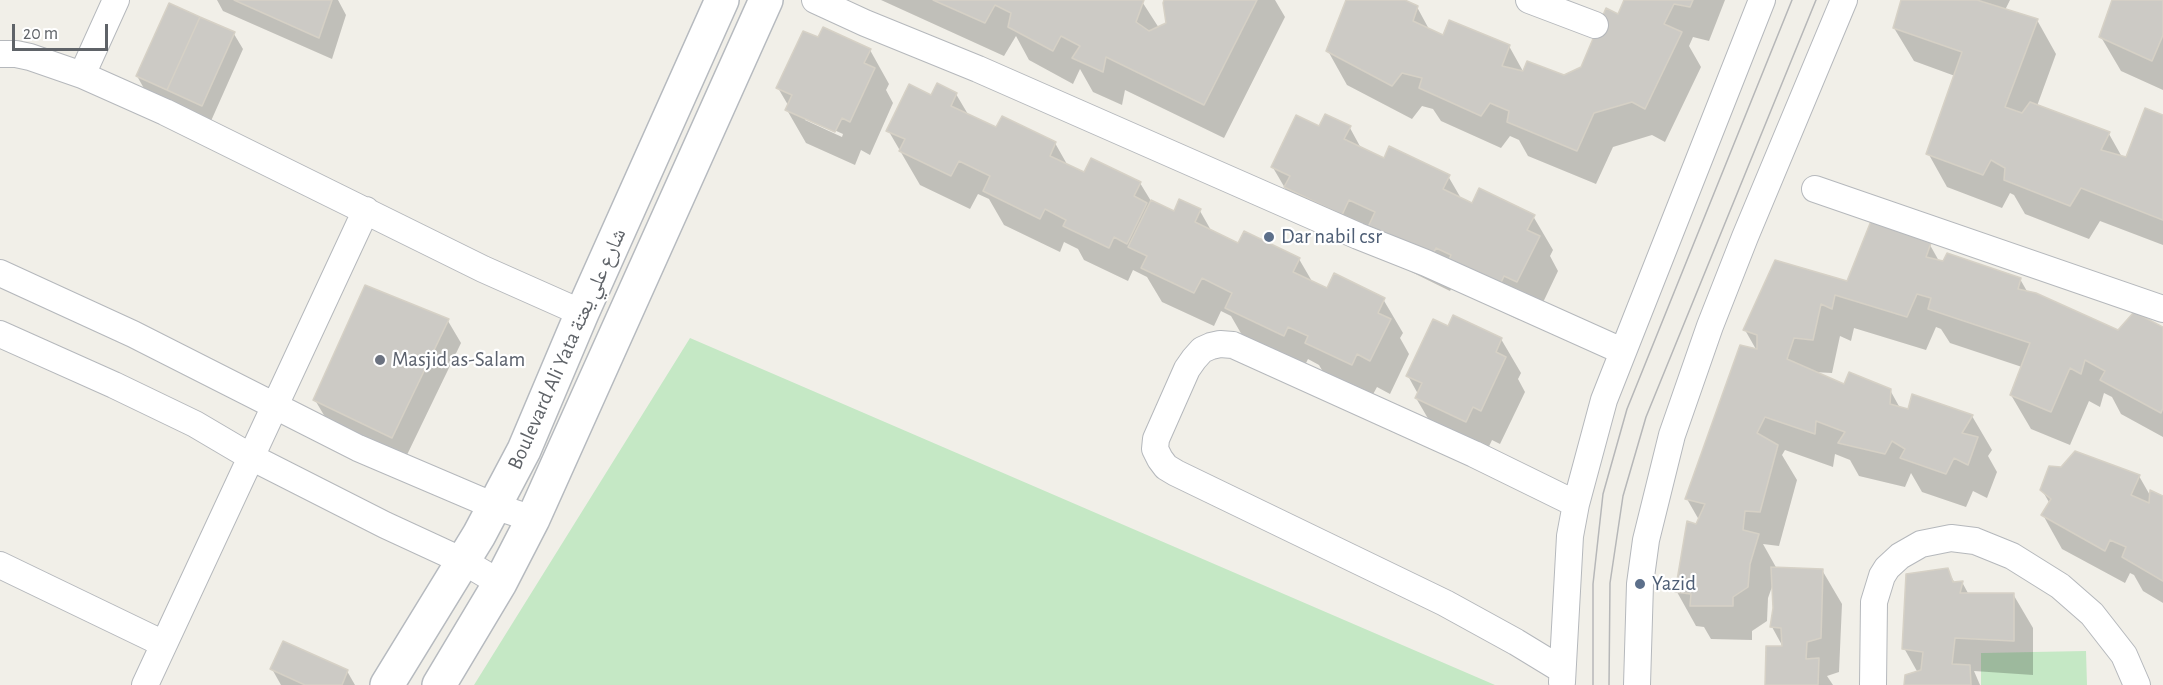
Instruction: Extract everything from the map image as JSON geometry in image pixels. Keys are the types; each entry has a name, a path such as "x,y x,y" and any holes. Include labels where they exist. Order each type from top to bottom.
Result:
{"street":[{"path":"82,75 116,0"},
{"name":"Boulevard Ali Yata شارع علي يعتة","path":"387,685 463,561 524,450 582,313 722,0"},
{"name":"Boulevard Ali Yata شارع علي يعتة","path":"439,685 500,583 533,519 766,0"},
{"path":"815,0 1095,119 1622,351"},
{"path":"1529,0 1594,25"},
{"path":"1562,677 1568,568 1576,504 1604,400 1762,0"},
{"path":"1637,685 1640,584 1648,530 1672,435 1710,326 1745,237 1844,0"},
{"path":"0,54 30,57 82,75 165,112 483,269 582,313"},
{"path":"1815,189 2163,309"},
{"path":"145,685 366,210"},
{"path":"0,273 133,334 358,448 494,506 533,519"},
{"path":"0,334 195,424 251,458 463,561 500,583"},
{"path":"1562,677 1516,642 1445,603 1176,473 1166,467 1160,459 1155,449 1156,439 1187,369 1194,359 1202,350 1211,346 1233,345 1474,454 1576,504"},
{"path":"1873,685 1874,603 1882,576 1900,556 1921,544 1951,538 1975,541 2012,556 2060,586 2092,614 2124,655 2137,685"},
{"path":"0,565 164,644"}],"green space":[{"path":"690,338 1495,685 474,685"},
{"path":"2086,651 2087,685 1981,685 1981,653"}],"building":[{"path":"234,0 332,0 319,38"},
{"path":"933,0 1144,0 1136,22 1149,31 1166,23 1164,0 1257,0 1204,105 1106,57 1103,72 1072,58 1080,46 1061,36 1053,51 1008,27 1011,13 995,5 985,23"},
{"path":"1346,0 1405,0 1418,6 1413,21 1443,35 1449,20 1510,45 1502,66 1523,71 1527,61 1564,75 1581,67 1606,8 1618,14 1624,0 1693,0 1690,7 1674,4 1664,24 1682,32 1645,109 1632,102 1594,113 1577,151 1507,122 1509,111 1490,103 1481,116 1419,88 1422,78 1402,73 1392,86 1326,51"},
{"path":"1901,0 1977,0 2038,19 2005,107 2022,113 2030,102 2110,132 2101,150 2126,157 2145,108 2163,115 2163,220 2081,188 2070,206 2004,180 2005,168 1991,160 1983,175 1926,154 1962,52 1893,28"},
{"path":"2112,0 2163,0 2163,35 2152,61 2099,37"},
{"path":"169,3 200,17 167,90 136,76"},
{"path":"200,17 235,32 202,106 167,90"},
{"path":"823,27 871,49 864,63 875,68 850,122 842,118 835,132 785,110 792,95 776,88 803,31 818,37"},
{"path":"937,83 957,93 951,106 996,127 1002,116 1056,142 1050,156 1084,172 1091,158 1141,182 1134,196 1147,203 1127,244 1114,237 1109,248 1063,226 1066,220 1045,209 1040,219 983,191 990,176 959,161 951,176 899,151 905,139 886,131 909,84 931,95"},
{"path":"1325,114 1351,126 1344,139 1384,158 1389,146 1450,175 1443,189 1472,203 1479,188 1535,215 1527,230 1540,236 1517,282 1504,276 1499,287 1448,262 1451,255 1436,248 1431,258 1368,227 1375,212 1349,200 1342,215 1284,187 1290,176 1271,167 1296,115 1319,126"},
{"path":"1179,199 1201,209 1195,222 1238,243 1244,231 1300,258 1293,272 1327,288 1334,273 1385,298 1378,313 1391,319 1370,361 1357,354 1352,365 1305,343 1308,336 1288,327 1284,336 1225,308 1232,293 1202,278 1194,293 1141,268 1147,256 1128,247 1151,200 1174,211"},
{"path":"1871,221 1931,243 1926,257 1943,261 1947,253 2021,278 2018,289 2036,293 2118,330 2134,312 2163,327 2163,408 2161,413 2100,380 2105,371 2085,360 2081,374 2070,368 2051,412 2010,395 2030,343 1928,309 1931,298 1917,294 1907,317 1835,295 1832,309 1821,304 1813,340 1794,338 1787,359 1844,384 1849,372 1891,389 1890,404 1908,409 1912,394 1973,415 1962,433 1978,437 1968,465 1954,458 1946,474 1900,458 1905,449 1892,441 1885,454 1838,443 1845,432 1816,421 1815,434 1765,417 1757,433 1778,445 1760,512 1745,511 1743,530 1759,534 1750,564 1748,587 1733,597 1733,606 1690,606 1691,594 1675,592 1687,521 1696,524 1705,504 1685,499 1740,345 1757,349 1757,335 1743,330 1775,260 1847,281"},
{"name":"Masjid as-Salam","path":"365,285 449,319 392,438 313,400"},
{"path":"1453,315 1502,338 1496,352 1506,357 1481,411 1473,407 1466,422 1415,398 1422,383 1406,376 1433,319 1448,326"},
{"path":"2075,451 2140,475 2131,495 2149,503 2150,490 2163,496 2163,581 2122,557 2126,547 2110,540 2105,551 2041,515 2051,499 2040,490 2049,466 2061,467"},
{"path":"1771,567 1823,569 1821,638 1807,642 1806,659 1819,658 1818,685 1765,685 1766,646 1782,646 1781,628 1770,627 1773,608"},
{"path":"1948,568 1953,582 1963,581 1960,593 2014,593 2014,641 1955,638 1952,664 1970,665 1971,685 1904,685 1905,675 1921,670 1923,652 1902,649 1906,574"},
{"path":"283,641 348,670 342,685 305,685 270,669"}],"tram line":[{"path":"1593,685 1593,584 1603,494 1627,409 1792,0"},
{"path":"1609,685 1610,583 1623,496 1646,417 1816,0"}],"place":[{"name":"Dar nabil csr","path":"1269,237"},
{"name":"Masjid as-Salam","path":"380,360"},
{"name":"Yazid","path":"1640,584"}]}
